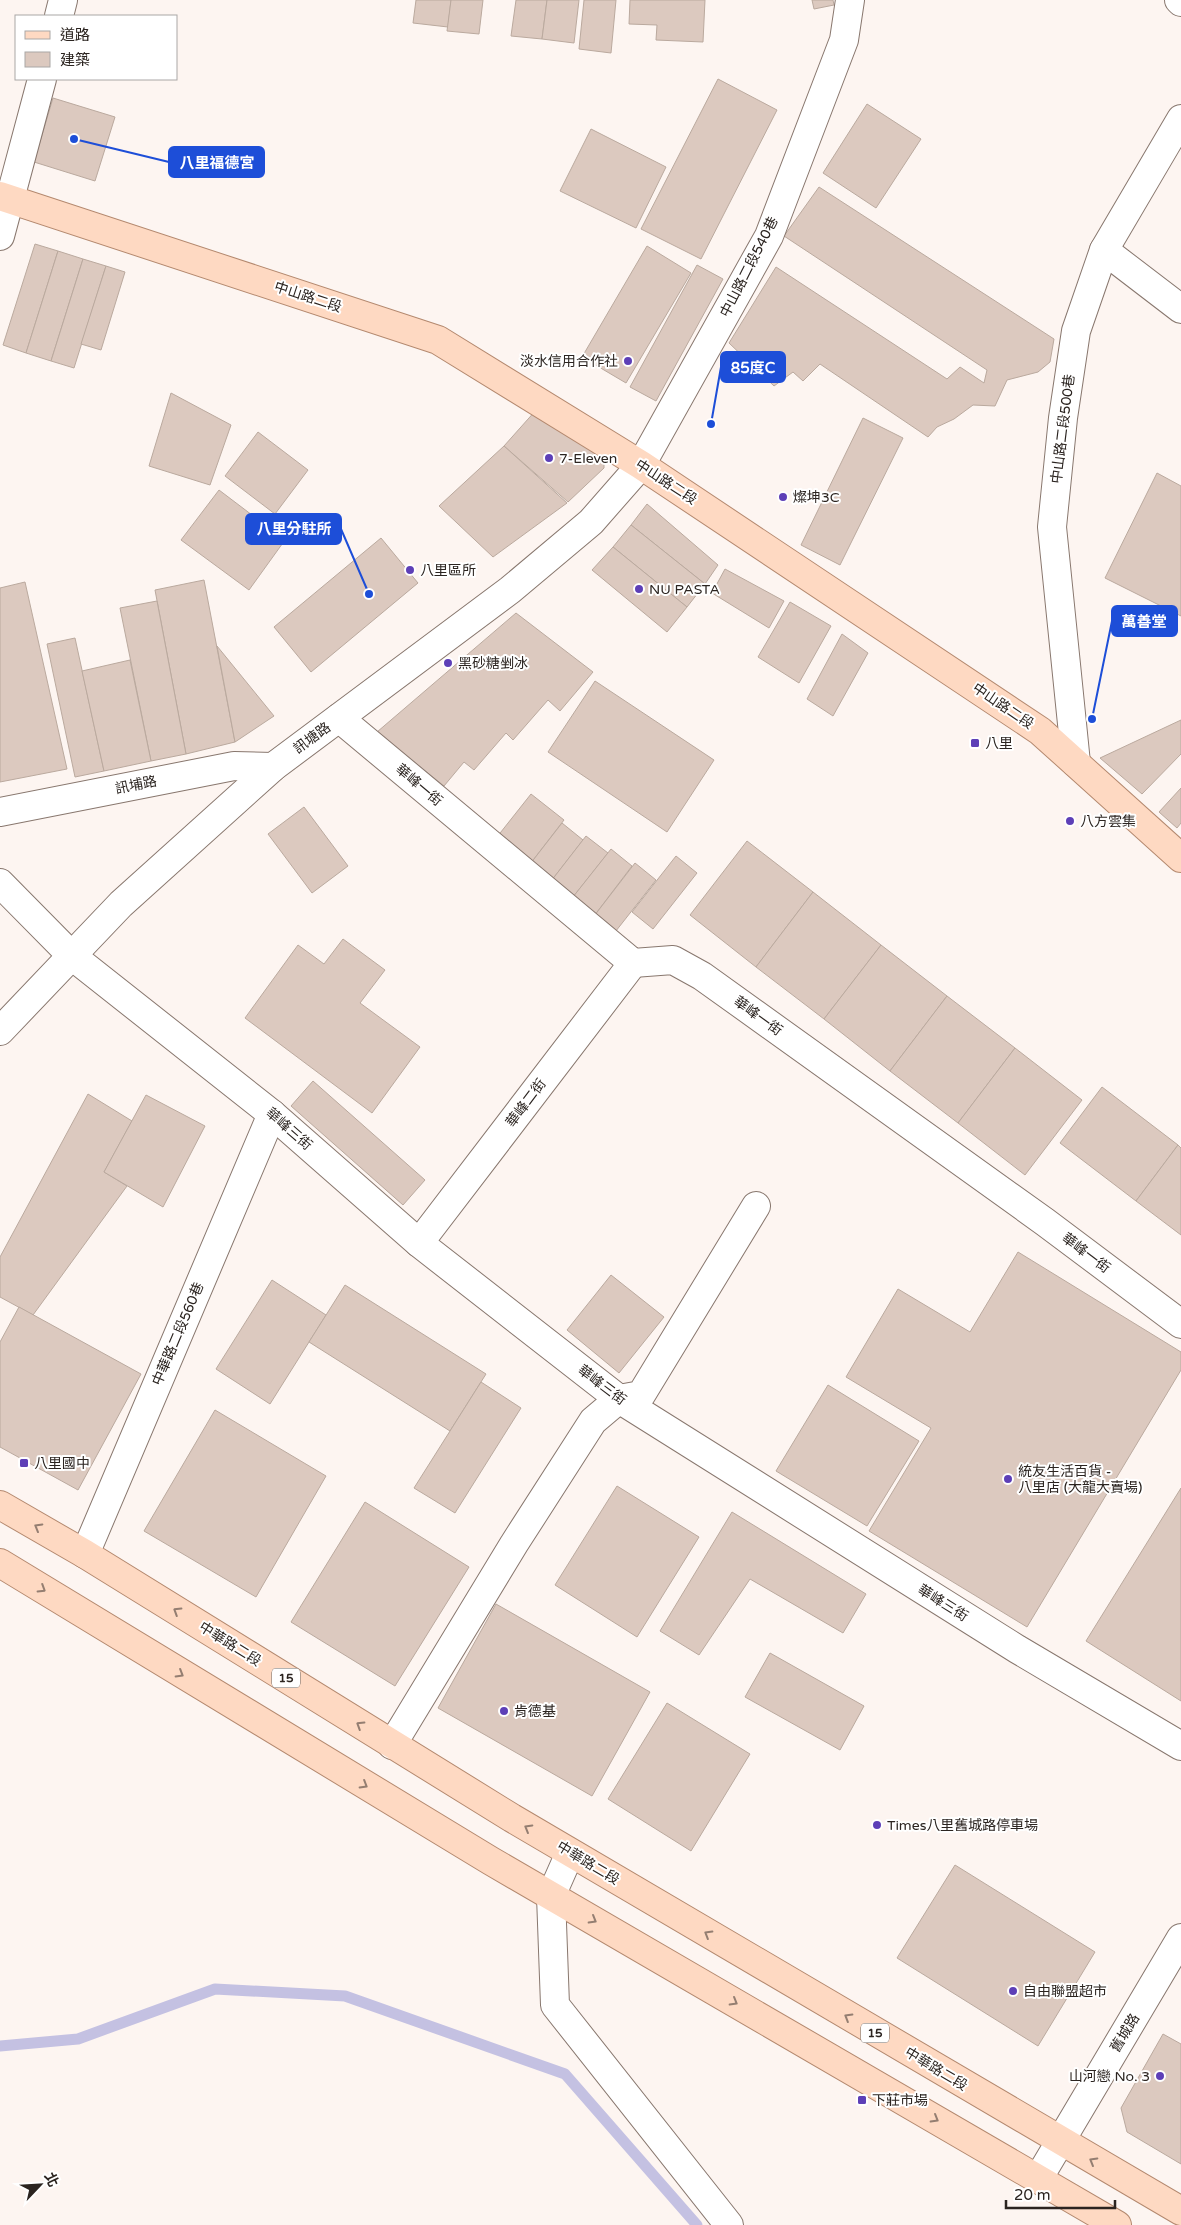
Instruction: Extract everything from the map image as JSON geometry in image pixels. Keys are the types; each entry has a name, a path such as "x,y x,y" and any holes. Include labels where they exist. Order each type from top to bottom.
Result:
{"main road":[{"name":"中山路二段","path":"5,198 438,340 641,465 1040,731 1181,858"},
{"name":"中華路二段","path":"0,1506 85,1554 570,1853 1181,2212"},
{"path":"0,1563 551,1896 1117,2225"}],"street":[{"path":"59,15 63,0"},
{"name":"中山路二段540巷","path":"641,465 769,236 844,40 851,0"},
{"path":"0,236 5,198 42,80"},
{"name":"中山路二段500巷","path":"1076,763 1052,528 1063,418 1076,331 1104,250 1181,119"},
{"path":"1104,250 1181,309"},
{"name":"訊塘路","path":"0,1031 121,904 273,767 510,590 591,522 641,465"},
{"name":"華峰一街","path":"339,718 633,963 673,960 702,976 1046,1222 1181,1324"},
{"name":"訊埔路","path":"0,812 234,766 273,767"},
{"name":"華峰三街","path":"0,883 72,956 272,1114 419,1243 620,1399 1017,1650 1181,1746"},
{"name":"華峰二街","path":"419,1243 633,963"},
{"name":"中華路二段560巷","path":"85,1554 272,1114"},
{"path":"392,1745 514,1544 593,1421 620,1399 641,1395 756,1206"},
{"path":"570,1853 551,1896 555,2005 729,2225"},
{"name":"舊城路","path":"1038,2179 1181,1938"}],"building":[{"path":"416,0 451,0 448,27 413,23"},
{"path":"451,0 483,0 479,34 447,31"},
{"path":"516,0 547,0 542,39 511,36"},
{"path":"547,0 579,0 574,43 542,39"},
{"path":"584,0 616,0 611,53 579,49"},
{"path":"630,0 705,0 703,42 656,40 657,25 629,24"},
{"path":"812,0 833,0 834,5 814,9"},
{"path":"718,79 777,110 701,259 641,229"},
{"path":"53,98 115,117 95,181 34,162"},
{"path":"867,104 921,139 876,208 823,173"},
{"path":"591,129 666,167 636,228 560,191"},
{"path":"819,187 1054,339 1050,362 1038,372 1007,380 995,406 973,405 954,419 937,427 928,437 820,364 803,381 793,372 774,386 729,343 776,267 947,379 960,367 984,383 987,370 784,236"},
{"path":"35,244 58,251 26,353 3,345"},
{"path":"647,246 691,273 626,383 582,357"},
{"path":"58,251 83,259 51,361 26,353"},
{"path":"83,259 106,266 74,368 51,361"},
{"path":"697,265 723,279 656,401 630,387"},
{"path":"106,266 125,272 101,350 81,344"},
{"path":"171,393 231,425 210,485 149,466"},
{"path":"537,409 604,453 604,468 568,502 504,446"},
{"path":"863,418 903,438 840,565 801,545"},
{"path":"258,432 308,470 275,514 225,476"},
{"path":"504,446 567,503 493,557 439,506"},
{"path":"1157,473 1181,486 1181,616 1105,578"},
{"path":"219,490 285,540 249,590 181,540"},
{"path":"647,504 718,565 705,584 631,525"},
{"path":"631,525 705,584 687,607 613,547"},
{"path":"381,538 418,583 311,672 274,627"},
{"name":"NU PASTA","path":"613,547 687,607 667,632 592,570"},
{"path":"725,569 784,601 769,628 712,593"},
{"path":"204,580 235,742 186,754 155,590"},
{"path":"25,582 67,769 0,782 0,588"},
{"path":"157,601 186,754 151,761 120,608"},
{"path":"790,602 831,626 799,683 758,657"},
{"path":"516,613 593,672 560,711 548,700 513,740 506,733 474,770 464,762 444,786 377,732"},
{"path":"842,634 868,653 833,716 807,699"},
{"path":"75,638 104,771 75,777 47,644"},
{"path":"217,646 274,716 235,742"},
{"path":"130,660 151,761 104,771 82,671"},
{"path":"595,681 714,760 667,832 548,752"},
{"path":"1181,720 1181,754 1142,794 1100,758"},
{"path":"1181,788 1181,823 1177,828 1159,812"},
{"path":"531,794 564,820 527,868 493,842"},
{"path":"304,807 348,866 312,893 268,834"},
{"path":"562,823 583,840 548,885 527,868"},
{"path":"586,836 608,853 569,902 548,885"},
{"path":"747,841 813,892 756,967 690,915"},
{"path":"611,849 632,866 591,920 569,902"},
{"path":"676,856 697,873 653,929 632,912"},
{"path":"635,863 656,880 612,936 591,920"},
{"path":"813,892 881,945 824,1019 756,967"},
{"path":"343,939 385,970 360,1003 420,1047 372,1113 245,1018 298,945 324,964"},
{"path":"881,945 947,996 890,1071 824,1019"},
{"path":"947,996 1015,1048 958,1123 890,1071"},
{"path":"1015,1048 1082,1100 1025,1175 958,1123"},
{"path":"313,1081 425,1180 403,1205 291,1106"},
{"path":"1102,1087 1178,1145 1136,1201 1060,1143"},
{"path":"88,1094 132,1121 104,1172 127,1186 33,1315 0,1297 0,1257"},
{"path":"146,1095 205,1126 163,1207 104,1172"},
{"path":"1178,1145 1181,1148 1181,1235 1136,1201"},
{"name":"統友生活百貨 - 八里店 (大龍大賣場)","path":"1018,1252 1181,1352 1181,1370 1027,1627 869,1531 931,1428 846,1377 898,1289 970,1332"},
{"path":"611,1275 664,1317 619,1373 567,1330"},
{"path":"272,1280 326,1315 270,1404 216,1369"},
{"path":"345,1285 486,1374 450,1431 309,1342"},
{"path":"19,1307 141,1374 78,1490 0,1447 0,1342"},
{"path":"481,1382 521,1408 455,1513 414,1488"},
{"path":"828,1385 919,1441 867,1526 776,1471"},
{"path":"215,1410 326,1476 256,1597 144,1531"},
{"path":"617,1486 699,1537 637,1637 555,1585"},
{"path":"1181,1488 1181,1701 1086,1641"},
{"path":"365,1502 469,1567 395,1686 291,1622"},
{"path":"732,1512 866,1594 843,1633 750,1579 699,1655 660,1631"},
{"path":"496,1604 650,1692 592,1796 438,1708"},
{"path":"770,1653 864,1706 840,1750 745,1697"},
{"path":"667,1703 750,1754 691,1851 608,1799"},
{"path":"955,1865 1095,1952 1038,2046 897,1958"},
{"name":"山河戀 No. 3","path":"1163,2034 1181,2044 1181,2164 1127,2132 1121,2108"}],"waterway":[{"path":"0,2046 78,2039 215,1989 345,1996 565,2074 697,2225"}],"place":[{"name":"八里福德宮","path":"74,139"},
{"name":"淡水信用合作社","path":"628,361"},
{"name":"85度C","path":"711,424"},
{"name":"7-Eleven","path":"549,458"},
{"name":"燦坤3C","path":"783,497"},
{"name":"八里區所","path":"410,570"},
{"name":"NU PASTA","path":"639,589"},
{"name":"八里分駐所","path":"369,594"},
{"name":"黑砂糖剉冰","path":"448,663"},
{"name":"萬善堂","path":"1092,719"},
{"name":"八里","path":"975,743"},
{"name":"八方雲集","path":"1070,821"},
{"name":"八里國中","path":"24,1463"},
{"name":"統友生活百貨 - 八里店 (大龍大賣場)","path":"1008,1479"},
{"name":"肯德基","path":"504,1711"},
{"name":"Times八里舊城路停車場","path":"877,1825"},
{"name":"自由聯盟超市","path":"1013,1991"},
{"name":"山河戀 No. 3","path":"1160,2076"},
{"name":"下莊市場","path":"862,2100"}]}
